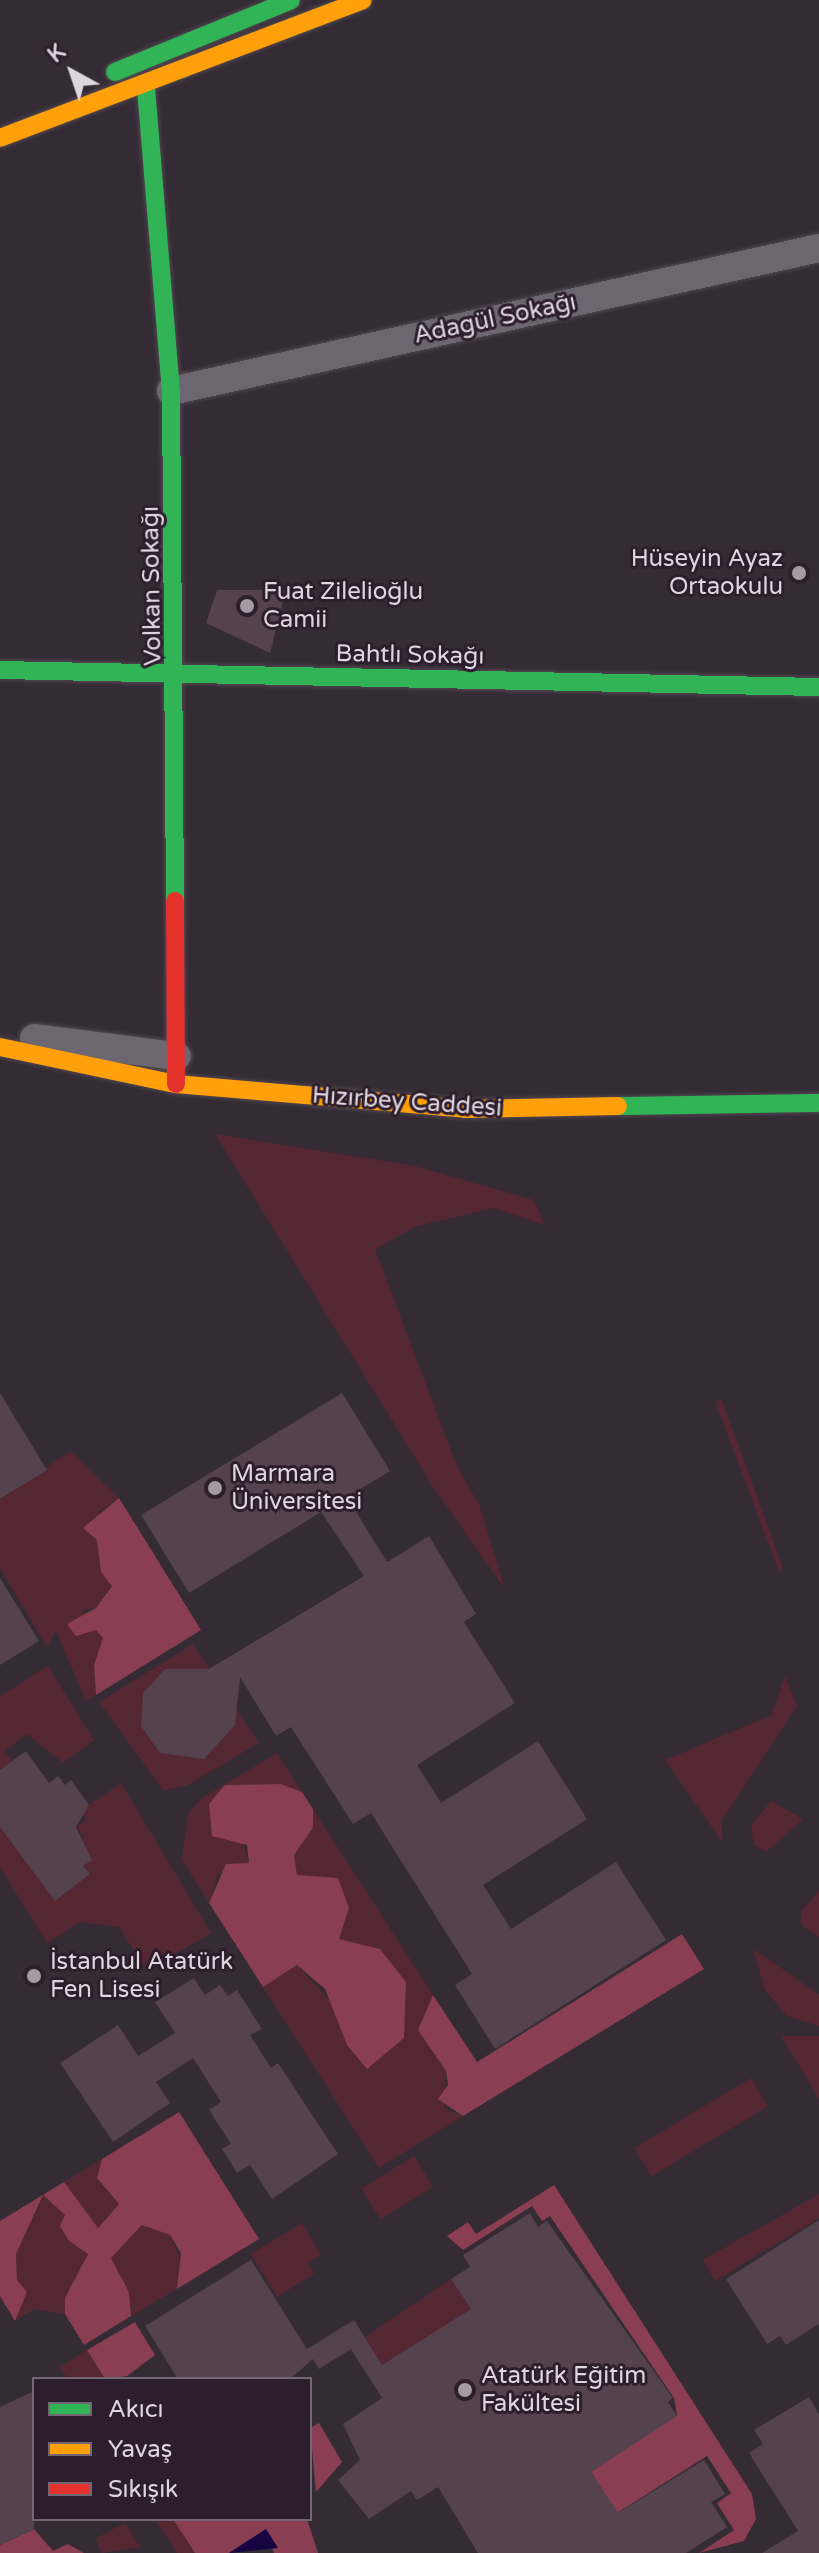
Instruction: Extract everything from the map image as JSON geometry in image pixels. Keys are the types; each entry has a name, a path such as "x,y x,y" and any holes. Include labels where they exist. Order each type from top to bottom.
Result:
{"street":[{"path":"73,87 291,0"},
{"path":"0,138 146,88 345,3"},
{"name":"Volkan Sokağı","path":"146,88 171,391 177,675 176,1084"},
{"name":"Adagül Sokağı","path":"171,391 819,248"},
{"name":"Bahtlı Sokağı","path":"0,670 819,687"},
{"name":"Hızırbey Caddesi","path":"11,1053 177,1056"},
{"name":"Hızırbey Caddesi","path":"11,1053 176,1084 466,1109 819,1103"}],"shaded area":[{"path":"215,1134 415,1166 534,1200 545,1225 494,1208 417,1226 375,1249 458,1469 479,1504 505,1589 435,1490"},
{"path":"722,1400 783,1568 779,1572 715,1401"},
{"path":"70,1451 119,1498 99,1512 101,1572 112,1585 96,1608 82,1610 103,1638 94,1665 96,1695 86,1701 56,1631 47,1647 0,1568 0,1500"},
{"path":"119,1498 201,1630 96,1695 94,1665 103,1638 96,1630 76,1636 67,1624 96,1608 112,1586 101,1572 97,1540 83,1528"},
{"path":"193,1644 259,1743 186,1786 163,1790 99,1702"},
{"path":"48,1666 94,1740 63,1763 27,1734 5,1751 12,1761 0,1770 0,1696"},
{"path":"785,1676 797,1706 722,1820 722,1842 665,1760 772,1715"},
{"path":"277,1753 302,1792 281,1784 225,1785 249,1863 218,1874 209,1903 182,1860 188,1814 202,1798"},
{"path":"121,1783 211,1933 147,1971 119,1927 80,1922 47,1943 0,1867 0,1827 56,1900 89,1875 83,1866 91,1860 77,1840 83,1836 76,1827 87,1819 81,1811"},
{"path":"281,1784 302,1792 313,1809 313,1828 294,1855 297,1875 338,1878 349,1908 339,1939 380,1949 406,1982 404,2038 367,2069 347,2045 325,1989 297,1965 263,1987 209,1903 226,1864 249,1863 247,1845 212,1836 209,1804 225,1785"},
{"path":"771,1801 803,1819 766,1852 754,1845 751,1825"},
{"path":"313,1809 433,1995 418,2030 446,2071 445,2109 463,2116 379,2168 263,1987 297,1965 336,2007 347,2045 380,1949 339,1939 338,1879 297,1875 294,1855 313,1828"},
{"path":"819,1891 819,1937 801,1925 801,1911"},
{"path":"682,1934 704,1969 463,2116 438,2099 448,2085 446,2071 418,2030 433,1995 477,2062"},
{"path":"753,1949 819,1994 819,2026 787,2016 765,1990"},
{"path":"781,2036 819,2036 819,2099"},
{"path":"751,2078 768,2106 651,2176 634,2148"},
{"path":"179,2112 259,2239 177,2289 181,2253 170,2235 142,2225 111,2258 129,2292 131,2316 84,2345 65,2314 65,2298 88,2254 69,2241 60,2226 65,2215 43,2195 16,2254 17,2280 27,2292 15,2321 0,2296 0,2221 64,2182 98,2228 119,2204 97,2178 102,2159"},
{"path":"414,2156 433,2187 380,2219 361,2189"},
{"path":"102,2159 97,2178 119,2204 97,2228 64,2182"},
{"path":"554,2185 752,2494 756,2519 744,2541 699,2553 734,2530 717,2503 731,2493 707,2456 617,2513 590,2470 677,2415 674,2398 550,2216 542,2221 532,2206 463,2250 447,2236 468,2222 476,2234"},
{"path":"819,2194 819,2218 715,2281 703,2260"},
{"path":"43,2195 65,2215 69,2241 88,2254 65,2298 65,2314 34,2309 15,2321 27,2292 17,2280 16,2254"},
{"path":"302,2223 321,2255 308,2263 314,2274 277,2297 251,2254"},
{"path":"142,2225 170,2235 184,2267 177,2289 131,2316 129,2292 111,2258"},
{"path":"451,2279 471,2309 384,2368 364,2338"},
{"path":"135,2322 155,2355 127,2376 104,2377 87,2350"},
{"path":"87,2350 104,2377 67,2377 60,2367"},
{"path":"319,2423 342,2462 316,2492 312,2449 312,2427"},
{"path":"174,2521 195,2553 177,2553 157,2522"},
{"path":"174,2521 308,2521 318,2553 274,2553 265,2530 229,2553 195,2553"},
{"path":"125,2523 140,2547 101,2553 96,2538"},
{"path":"34,2529 53,2551 68,2544 84,2553 0,2553 0,2545"},
{"path":"266,2529 278,2548 229,2553"}],"building":[{"name":"Fuat Zilelioğlu Camii","path":"217,590 286,590 270,653 206,623"},
{"path":"0,1393 47,1470 0,1499"},
{"path":"342,1393 390,1471 347,1497 387,1562 429,1536 476,1614 464,1622 515,1703 417,1765 441,1803 538,1741 587,1819 483,1885 511,1929 616,1862 666,1940 495,2049 455,1985 472,1974 371,1813 353,1824 291,1727 276,1736 240,1677 235,1725 204,1759 160,1753 141,1726 143,1693 165,1669 209,1669 364,1576 321,1512 189,1593 141,1515"},
{"path":"0,1578 39,1641 0,1665"},
{"path":"26,1751 49,1783 58,1776 65,1785 71,1780 89,1805 76,1827 92,1860 83,1866 90,1874 55,1901 0,1827 0,1770"},
{"path":"194,1978 205,1995 220,1985 228,1996 237,1990 262,2029 250,2035 271,2068 278,2063 338,2154 272,2199 250,2165 237,2173 222,2149 231,2144 209,2110 221,2102 193,2058 156,2082 170,2103 113,2142 60,2063 118,2025 138,2056 175,2033 155,2002"},
{"name":"Atatürk Eğitim Fakültesi","path":"530,2213 538,2227 547,2221 673,2398 668,2402 677,2416 591,2472 618,2513 704,2460 725,2494 711,2502 727,2527 686,2553 478,2553 438,2487 417,2500 411,2491 369,2519 338,2480 360,2460 343,2424 382,2398 351,2349 319,2369 313,2359 292,2377 177,2377 145,2326 251,2260 307,2349 354,2320 382,2365 471,2309 451,2279 470,2267 463,2255"},
{"path":"819,2220 819,2324 786,2345 780,2336 767,2344 726,2279"},
{"path":"32,2392 34,2529 0,2545 0,2407"},
{"path":"809,2397 819,2414 819,2553 762,2553 798,2531 749,2453 763,2444 754,2430"}],"traffic: fast":[{"path":"115,72 291,0"},
{"path":"146,88 171,391 175,901"},
{"path":"0,670 819,687"},
{"path":"618,1106 819,1103"}],"traffic: slow":[{"path":"0,138 363,0"},
{"path":"0,1047 176,1084 466,1109 618,1106"}],"traffic: jam":[{"path":"175,901 176,1084"}],"place":[{"name":"Hüseyin Ayaz Ortaokulu","path":"799,573"},
{"name":"Fuat Zilelioğlu Camii","path":"247,606"},
{"name":"Marmara Üniversitesi","path":"215,1488"},
{"name":"İstanbul Atatürk Fen Lisesi","path":"34,1976"},
{"name":"Atatürk Eğitim Fakültesi","path":"465,2390"}]}
